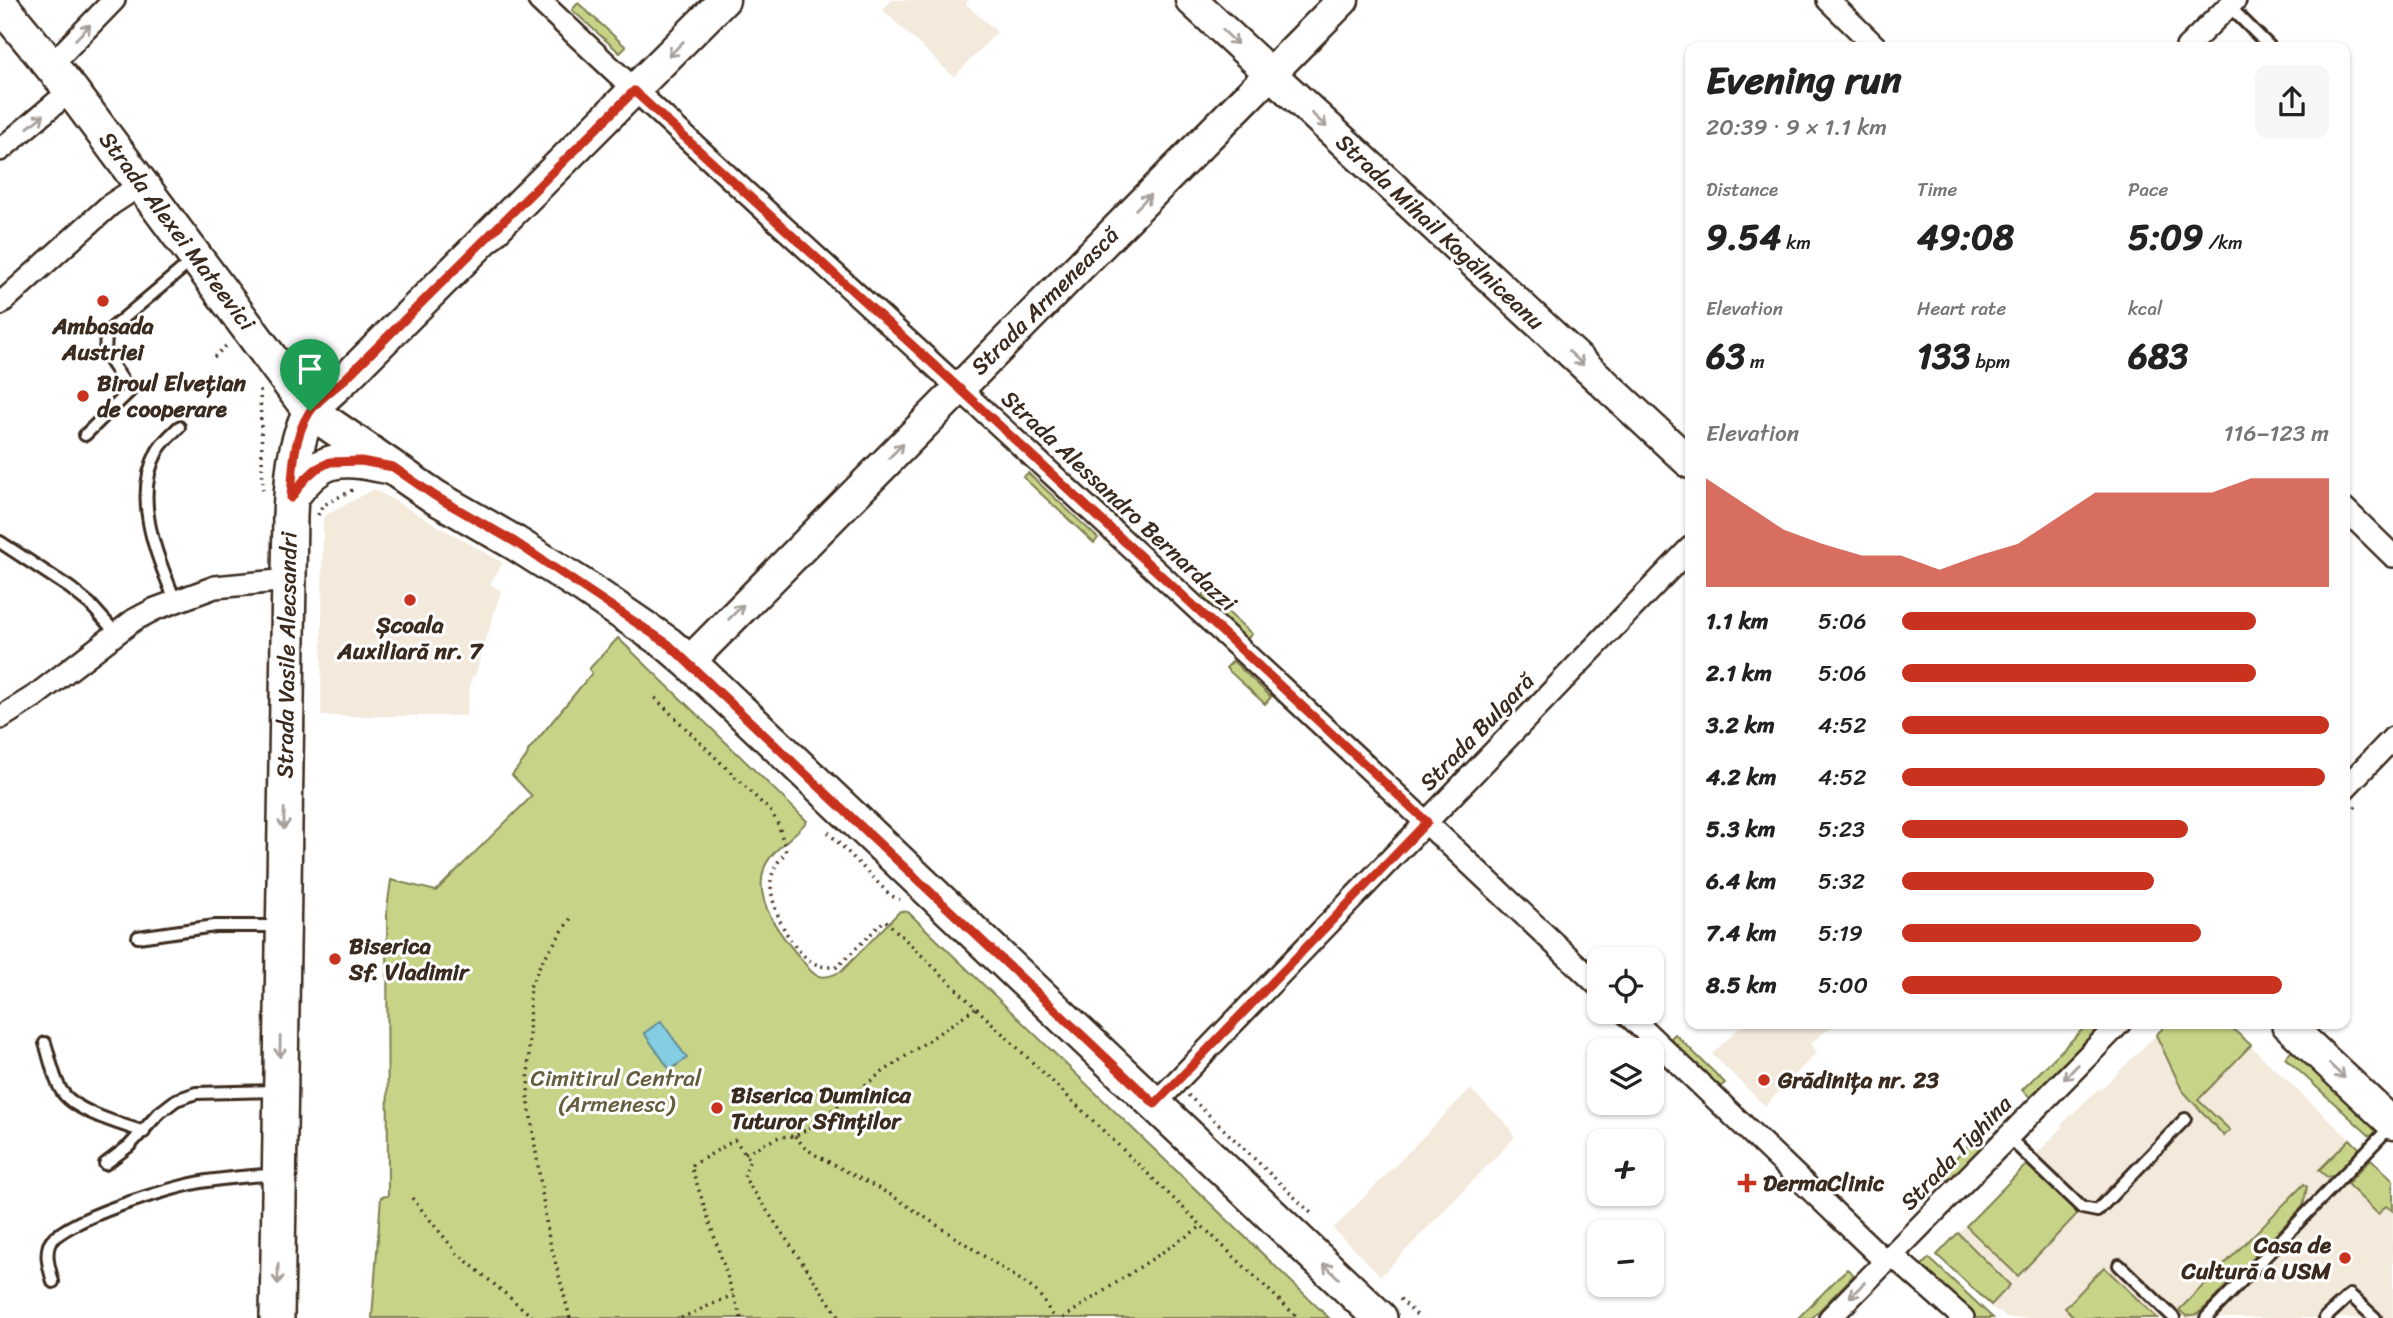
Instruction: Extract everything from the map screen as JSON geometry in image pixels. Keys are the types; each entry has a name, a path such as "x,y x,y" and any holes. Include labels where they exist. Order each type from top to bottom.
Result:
{"main road":[{"name":"Strada Vasile Alecsandri","path":"277,1318 289,580 304,507 294,456 300,434 310,411 724,0"},
{"name":"Strada Mihail Kogălniceanu","path":"1191,0 1685,458"},
{"name":"Strada Armenească","path":"689,662 1343,0"},
{"name":"Strada Alexei Mateevici","path":"0,4 61,77 310,411 380,475 435,496 515,542 668,644 1155,1104 1385,1304"},
{"path":"304,507 304,480 316,469 330,462 361,461 380,475"},
{"path":"2292,1029 2393,1124"}],"street":[{"path":"0,150 61,77 114,0"},
{"name":"Strada Alessandro Bernardazzi","path":"539,0 634,91 1427,822 1587,975"},
{"path":"1828,0 1871,42"},
{"path":"2192,42 2232,3"},
{"path":"0,304 110,205 142,184"},
{"path":"2350,514 2393,556"},
{"name":"Strada Bulgară","path":"1155,1104 1685,553"},
{"path":"0,718 35,696 134,620 175,600 215,587 289,580"},
{"path":"2350,783 2393,738"},
{"path":"1638,1024 1889,1258 1964,1318"},
{"name":"Strada Tighina","path":"1829,1318 2114,1029"}],"lane":[{"path":"2232,3 2266,42"},
{"path":"85,435 130,391 105,354 107,334 196,258"},
{"path":"175,600 152,542 148,500 152,465 158,450 179,427"},
{"path":"0,542 70,588 90,604 116,633"},
{"path":"138,937 215,926 282,926"},
{"path":"45,1044 60,1088 67,1099 144,1132"},
{"path":"105,1164 144,1132 166,1106 176,1100 196,1093 280,1091"},
{"path":"2008,1137 2082,1208 2097,1211 2185,1119"},
{"path":"2206,1318 2393,1124"},
{"path":"52,1282 47,1255 50,1243 60,1232 99,1212 204,1182 279,1175"},
{"path":"2119,1265 2174,1318"},
{"path":"2325,1318 2350,1295 2375,1318"}],"path":[{"path":"214,357 234,339"},
{"path":"304,507 322,506 380,475"},
{"path":"655,698 772,813 779,825 786,852 773,871 771,882 774,908 786,933 802,953 820,966 837,967 885,920 1298,1318"},
{"path":"570,1318 548,1234 528,1097 530,987 541,963 573,915"},
{"path":"744,1153 779,1137 795,1136 812,1126 873,1079 975,1008"},
{"path":"1188,1094 1314,1216"},
{"path":"795,1136 805,1148 891,1195 1028,1285 1040,1294 1054,1318"},
{"path":"741,1318 691,1166 735,1140 750,1160 744,1177 840,1318"},
{"path":"412,1198 457,1252 534,1318"},
{"path":"1063,1318 1202,1226"},
{"path":"681,1318 734,1295"},
{"path":"1385,1304 1420,1318"}],"shaded area":[{"path":"892,0 969,0 966,4 997,32 954,77 883,10"},
{"name":"Școala Auxiliară nr. 7","path":"374,489 503,563 490,584 501,591 475,676 472,676 466,716 321,716 323,517"},
{"name":"Grădinița nr. 23","path":"1738,1029 1829,1029 1810,1044 1817,1052 1765,1106 1712,1054"},
{"path":"2162,1029 2232,1029 2393,1180 2393,1318 2006,1318 1997,1312 1937,1255 2063,1127 2061,1125"},
{"path":"1470,1089 1512,1129 1510,1131 1515,1137 1381,1276 1333,1229"}],"green space":[{"path":"578,3 626,47 620,53 572,10"},
{"path":"1028,473 1098,538 1094,543 1023,477"},
{"path":"1206,592 1252,634 1245,641 1200,599"},
{"name":"Cimitirul Central (Armenesc)","path":"618,638 807,821 767,862 762,894 778,930 812,972 826,977 842,971 900,911 908,912 1329,1318 372,1318 381,1197 388,1196 387,909 391,880 436,891 532,796 512,775 528,751 592,673 589,669"},
{"path":"1233,661 1271,697 1265,704 1226,668"},
{"path":"2083,1029 2098,1029 2030,1097 2022,1090"},
{"path":"2162,1029 2233,1029 2251,1045 2198,1100 2230,1130 2224,1136 2182,1090 2156,1035"},
{"path":"1675,1034 1725,1083 1719,1088 1669,1040"},
{"path":"2296,1047 2378,1125 2372,1138 2285,1058"},
{"path":"1975,1138 1983,1146 1949,1180 1941,1173"},
{"path":"2350,1139 2360,1149 2333,1176 2327,1177 2319,1170"},
{"path":"2371,1159 2393,1180 2393,1211 2386,1206 2378,1214 2347,1184"},
{"path":"2028,1163 2079,1212 2018,1276 1966,1226"},
{"path":"2304,1184 2307,1187 2303,1206 2206,1307 2197,1314 2186,1316 2179,1310"},
{"path":"1958,1233 2010,1285 1991,1305 1937,1255"},
{"path":"1929,1258 1993,1318 1975,1318 1920,1267"},
{"path":"2104,1267 2157,1318 2075,1318 2065,1308"},
{"path":"1847,1269 1854,1275 1812,1318 1798,1318"}],"water":[{"path":"661,1021 687,1058 670,1070 644,1033"}],"place":[{"name":"Ambasada Austriei","path":"103,301"},
{"name":"Biroul Elvețian de cooperare","path":"83,396"},
{"name":"Școala Auxiliară nr. 7","path":"410,600"},
{"name":"Biserica Sf. Vladimir","path":"335,959"},
{"name":"Grădinița nr. 23","path":"1764,1080"},
{"name":"Biserica Duminica Tuturor Sfinților","path":"717,1108"},
{"name":"DermaClinic","path":"1747,1183"},
{"name":"Casa de Cultură a USM","path":"2345,1258"}],"route":[{"path":"634,91 1427,822 1155,1104 668,644 515,542 435,496 393,467 361,461 330,462 316,469 304,480 291,498 294,456 310,411 634,91"}]}
